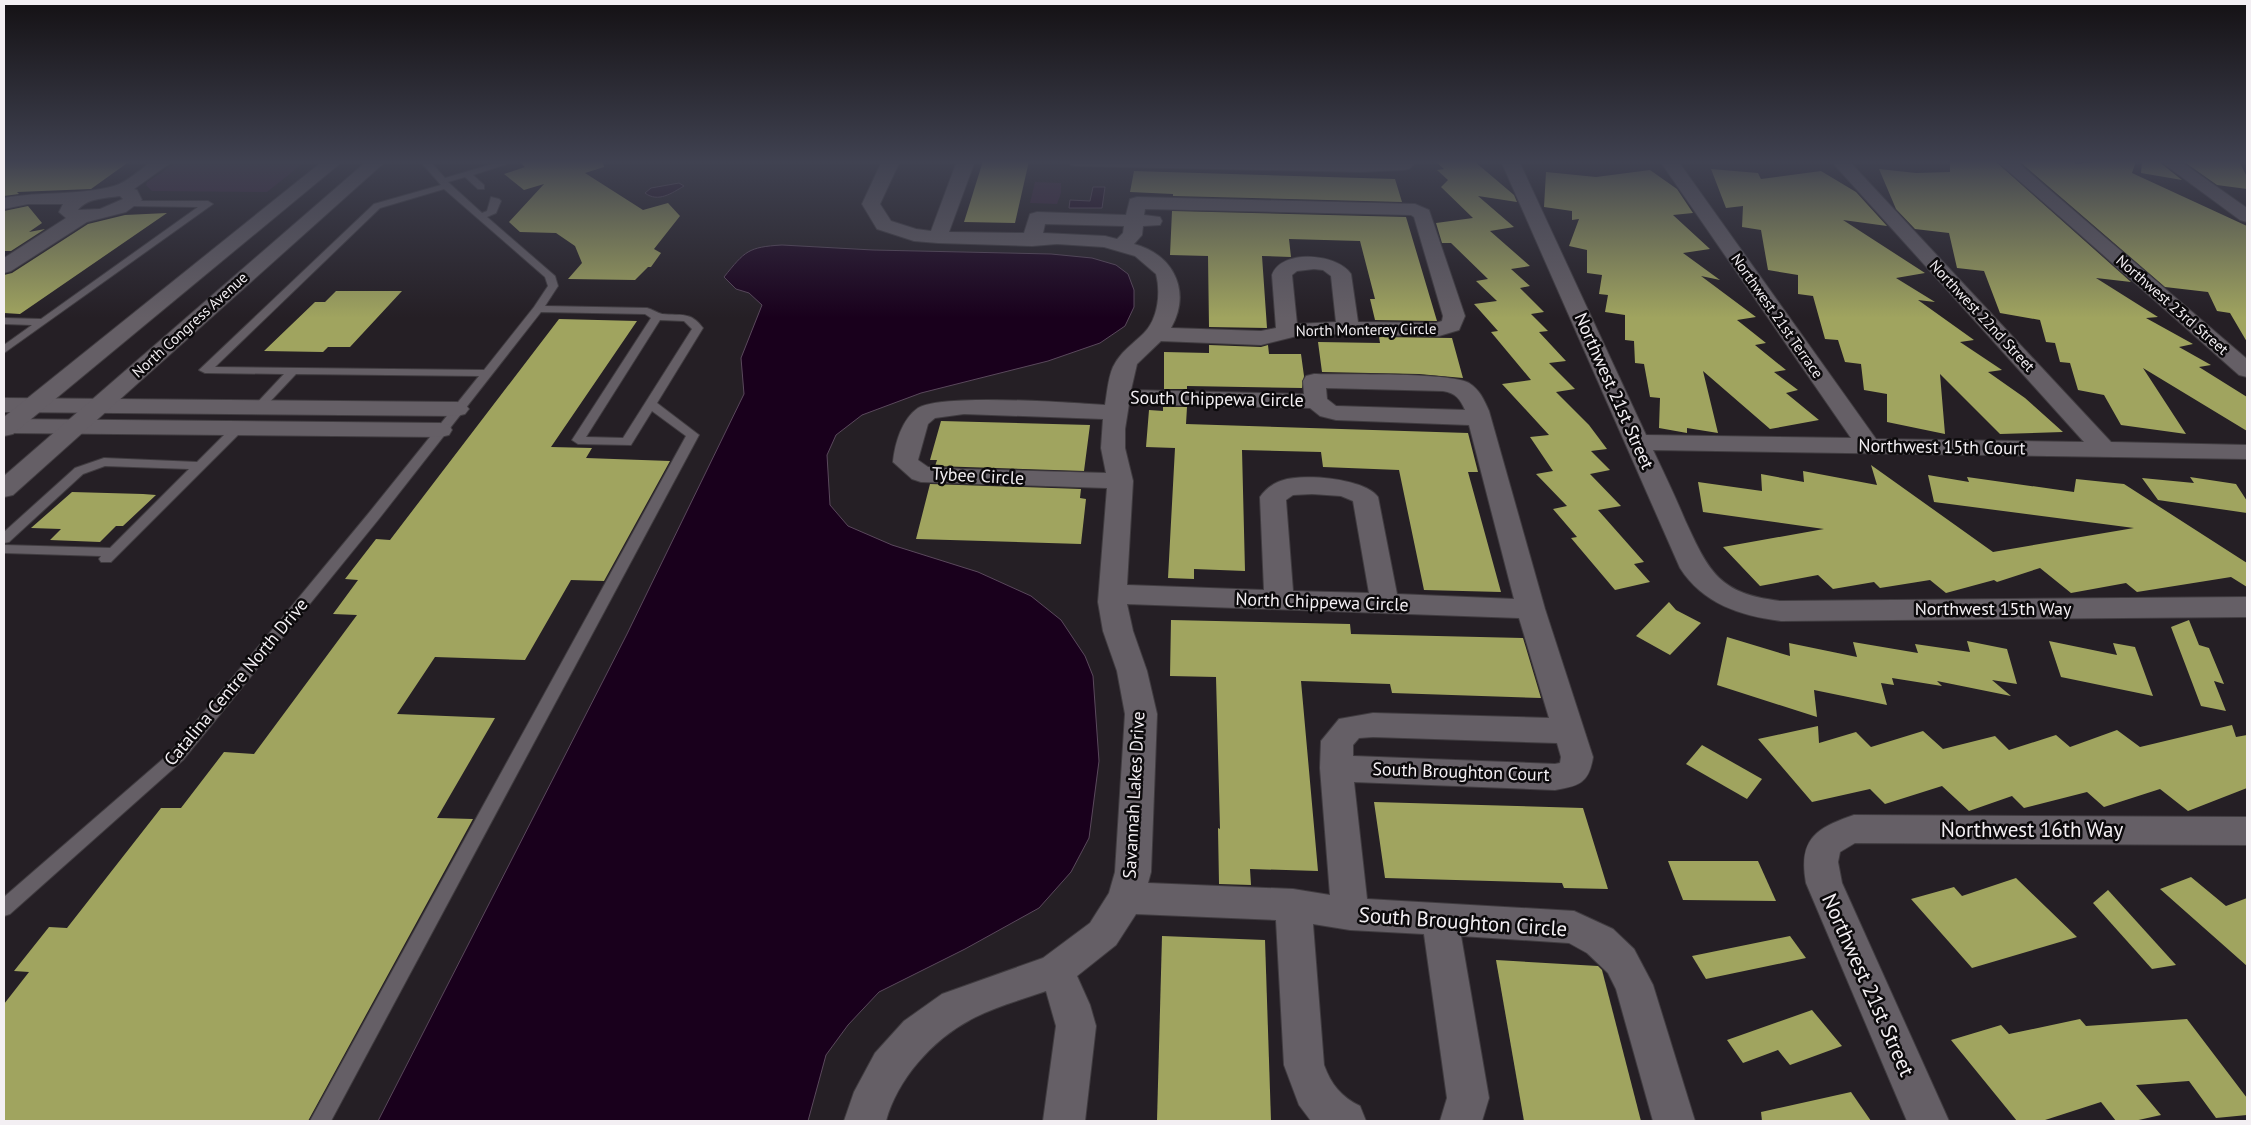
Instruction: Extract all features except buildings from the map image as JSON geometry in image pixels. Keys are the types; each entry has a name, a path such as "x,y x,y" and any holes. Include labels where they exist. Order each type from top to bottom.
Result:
{"street":[{"path":"4,267 70,214"},
{"name":"North Congress Avenue","path":"5,421 32,405 269,214"},
{"name":"North Congress Avenue","path":"4,489 315,214"},
{"name":"Savannah Lakes Drive","path":"865,1121 869,1106 889,1067 902,1051 936,1020 978,998 1056,970 1103,934 1126,898 1133,872 1141,714 1132,671 1116,620 1112,594 1120,481 1113,448 1116,404 1127,361 1157,334 1166,310 1168,278 1157,261 1128,232 1091,240 938,237 893,230 874,214"},
{"path":"938,237 947,214"},
{"name":"North Monterey Circle","path":"1128,232 1266,223 1274,221 1277,214"},
{"name":"North Monterey Circle","path":"1157,334 1261,338 1297,330 1348,328 1439,330 1451,325 1454,316 1421,214"},
{"name":"Northwest 21st Street","path":"1534,214 1694,568 1704,581 1719,593 1739,603"},
{"name":"Northwest 21st Terrace","path":"1706,214 1869,446"},
{"name":"Northwest 22nd Street","path":"1888,214 2104,449"},
{"name":"Northwest 23rd Street","path":"2067,214 2247,370"},
{"path":"1287,332 1282,275 1284,268 1293,264 1326,265 1336,268 1341,274 1348,328"},
{"name":"South Chippewa Circle","path":"1316,401 1314,381 1443,384 1459,388 1470,395 1479,418 1531,609"},
{"name":"South Chippewa Circle","path":"1116,404 1316,401 1328,411 1336,413 1479,418"},
{"name":"Tybee Circle","path":"1116,404 964,407 928,412 917,421 906,452 905,462 921,474 960,477 1120,481"},
{"path":"32,405 457,409"},
{"path":"239,427 260,406"},
{"path":"5,421 78,425 440,430"},
{"name":"Northwest 15th Court","path":"1637,442 2247,452"},
{"path":"1279,601 1273,497 1288,487 1312,486 1346,488 1365,497 1384,605"},
{"name":"North Chippewa Circle","path":"1112,594 1531,609"},
{"name":"Northwest 15th Way","path":"1739,603 1761,609 1781,611 2247,607"},
{"name":"South Broughton Court","path":"1336,768 1555,777 1568,775 1575,769 1577,757 1531,609"},
{"path":"1350,914 1336,768 1337,741 1350,727 1373,725 1569,731"},
{"name":"Northwest 16th Way","path":"1823,847 1836,835 1854,829 2247,831"},
{"name":"Northwest 21st Street","path":"1823,847 1819,863 1824,883 1928,1121"},
{"name":"South Broughton Circle","path":"1126,898 1293,905 1350,914 1574,928 1600,941 1621,961 1634,985 1674,1121"},
{"path":"1293,905 1304,1065 1313,1091 1331,1114 1345,1121"},
{"path":"1440,920 1468,1098 1461,1121"},
{"path":"1056,970 1071,1005 1076,1026 1064,1121"}],"lane":[{"path":"4,350 195,214"},
{"path":"370,214 205,370 487,373"},
{"name":"Catalina Centre North Drive","path":"4,908 178,756 379,510 440,430 538,309 552,286 550,276 478,214"},
{"path":"481,216 489,214"},
{"path":"538,309 647,311 657,317 687,318 698,328 627,442 578,440 657,317"},
{"path":"4,321 42,322"},
{"path":"260,406 294,370"},
{"path":"320,1121 692,435 650,404"},
{"path":"4,549 109,556 239,427"},
{"path":"4,539 79,471 104,462 201,466"}],"shaded area":[{"path":"782,245 873,250 1051,254 1092,258 1116,265 1128,274 1134,290 1134,307 1125,326 1100,343 1048,361 921,393 862,415 836,435 827,455 830,505 848,526 892,545 978,572 1031,596 1061,620 1085,656 1093,676 1099,761 1089,838 1071,872 1039,908 965,949 879,992 848,1025 826,1055 808,1121 378,1121 627,634 744,394 741,358 762,305 749,293 736,289 724,277 737,261 748,252 762,247"}]}
